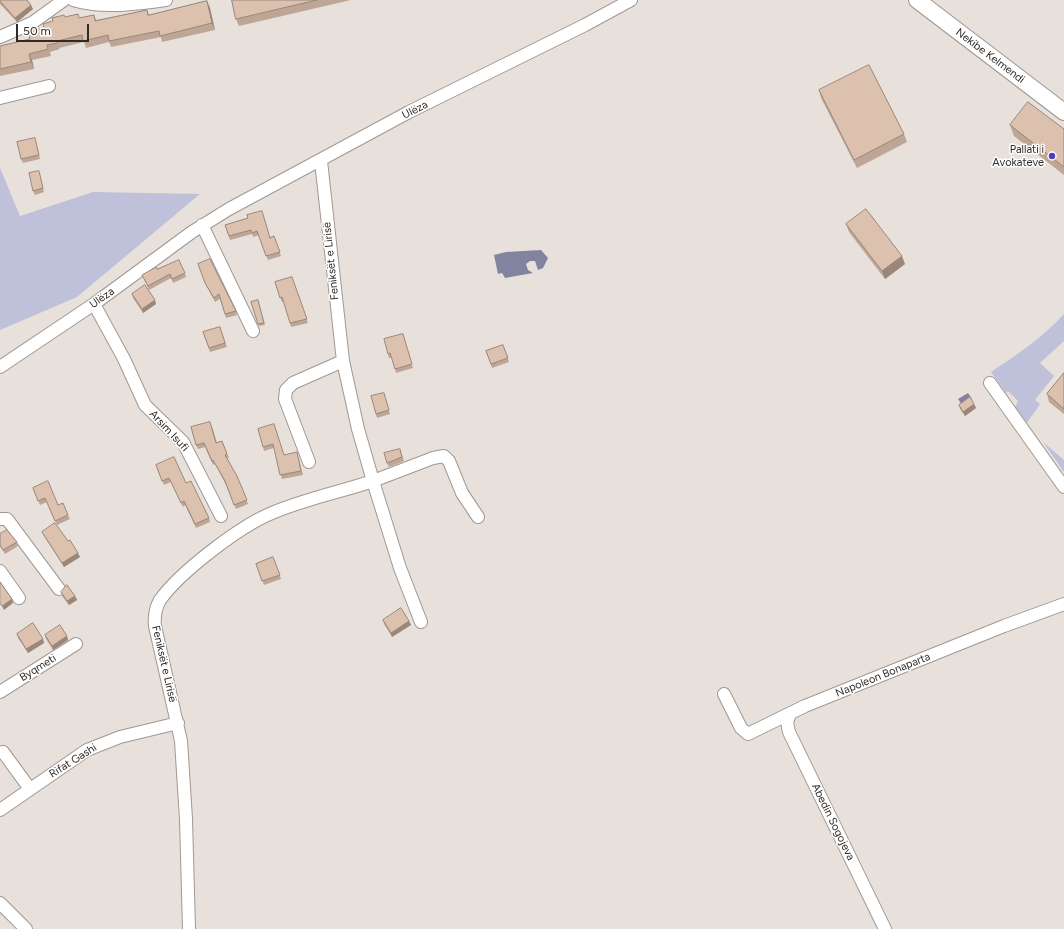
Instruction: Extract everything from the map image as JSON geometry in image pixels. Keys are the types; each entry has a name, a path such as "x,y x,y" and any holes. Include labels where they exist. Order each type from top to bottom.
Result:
{"street":[{"path":"0,37 32,23 64,0"},
{"path":"72,0 107,5 129,5 166,0"},
{"name":"Ulëza","path":"0,367 94,304 202,225 409,112 585,25 631,0"},
{"name":"Nekibe Kelmendi","path":"917,0 1064,112"},
{"path":"0,98 49,86"},
{"name":"Feniksët e Lirisë","path":"320,161 343,361 358,429 373,481 400,568 421,622"},
{"path":"202,225 253,331"},
{"name":"Arsim Isufi","path":"94,304 124,359 145,405 183,442 221,516"},
{"path":"309,462 285,399 286,390 292,383 343,361"},
{"path":"990,383 1064,487"},
{"path":"373,481 433,458 444,456 449,460 462,493 478,518"},
{"name":"Feniksët e Lirisë","path":"189,929 184,765 178,723 155,626 154,616 160,601 172,587 240,530 287,507 373,481"},
{"path":"0,519 7,519 59,589"},
{"path":"0,571 19,598"},
{"name":"Napoleon Bonaparta","path":"724,694 741,728 748,734 790,714 1004,626 1064,604"},
{"name":"Byqmeti","path":"0,692 76,644"},
{"name":"Abedin Sogojeva","path":"790,714 787,722 789,732 885,929"},
{"name":"Rifat Gashi","path":"0,810 78,756 103,743 178,723"},
{"path":"3,752 30,789"},
{"path":"0,903 26,929"}],"shaded area":[{"path":"0,168 20,216 93,192 200,194 77,297 0,330"},
{"path":"541,250 548,258 543,268 538,270 535,261 530,261 526,264 528,270 533,273 505,278 502,273 498,274 494,255 506,252"},
{"path":"1064,314 1064,341 1040,363 1054,376 1035,400 1040,404 1027,423 1015,407 1018,401 1008,391 1006,393 991,372 1038,338"},
{"path":"968,393 972,399 962,405 958,399"},
{"path":"1043,442 1064,460 1064,472"}],"building":[{"path":"0,0 27,0 31,5 15,18"},
{"path":"232,0 317,0 236,19"},
{"path":"207,1 212,23 160,36 159,31 109,41 108,35 83,41 82,35 57,41 57,43 47,45 48,49 29,54 31,62 0,69 0,46 30,39 28,31 44,28 43,24 53,21 52,18 78,14 79,18 94,15 95,21 147,10 148,15"},
{"path":"869,65 904,134 854,160 819,90"},
{"name":"Pallati i Avokateve","path":"1028,102 1064,129 1064,167 1010,125"},
{"path":"35,138 39,155 21,159 17,142"},
{"path":"39,171 43,188 33,191 29,173"},
{"path":"866,209 902,256 882,271 846,224"},
{"path":"262,211 270,238 274,236 280,252 266,256 257,231 252,233 251,230 229,236 225,225 248,218 247,215"},
{"path":"210,259 236,311 225,314 219,294 214,298 205,283 198,264"},
{"path":"179,260 185,273 172,279 170,274 148,286 142,275 156,267 157,269"},
{"path":"292,277 307,319 290,323 282,297 280,298 275,282"},
{"path":"145,285 155,300 142,309 132,294"},
{"path":"258,300 264,323 258,324 251,302"},
{"path":"220,327 225,343 209,348 203,332"},
{"path":"403,334 412,364 395,369 390,353 388,354 384,339"},
{"path":"503,345 508,358 491,364 486,351"},
{"path":"1064,373 1064,409 1047,394"},
{"path":"384,393 389,410 376,414 371,396"},
{"path":"970,397 974,404 963,412 959,405"},
{"path":"210,422 216,443 222,441 227,454 225,455 237,476 247,500 234,505 225,481 213,460 212,461 204,443 196,445 191,427"},
{"path":"274,424 284,455 297,452 301,471 280,475 273,444 263,447 258,429"},
{"path":"400,449 402,457 387,463 384,453"},
{"path":"174,457 186,483 191,481 209,518 195,524 184,501 181,503 169,478 162,481 156,465"},
{"path":"48,481 58,505 63,503 68,515 55,521 45,498 38,501 33,488"},
{"path":"55,523 68,541 70,540 78,553 62,563 42,532"},
{"path":"7,530 17,542 3,550 0,545 0,534"},
{"path":"273,557 280,575 262,581 256,564"},
{"path":"0,582 12,599 2,606 0,603"},
{"path":"67,585 75,596 67,601 61,592"},
{"path":"401,608 409,621 391,633 383,620"},
{"path":"33,623 43,639 26,649 17,634"},
{"path":"60,625 67,636 52,646 45,635"}],"place":[{"name":"Pallati i Avokateve","path":"1052,156"}]}
